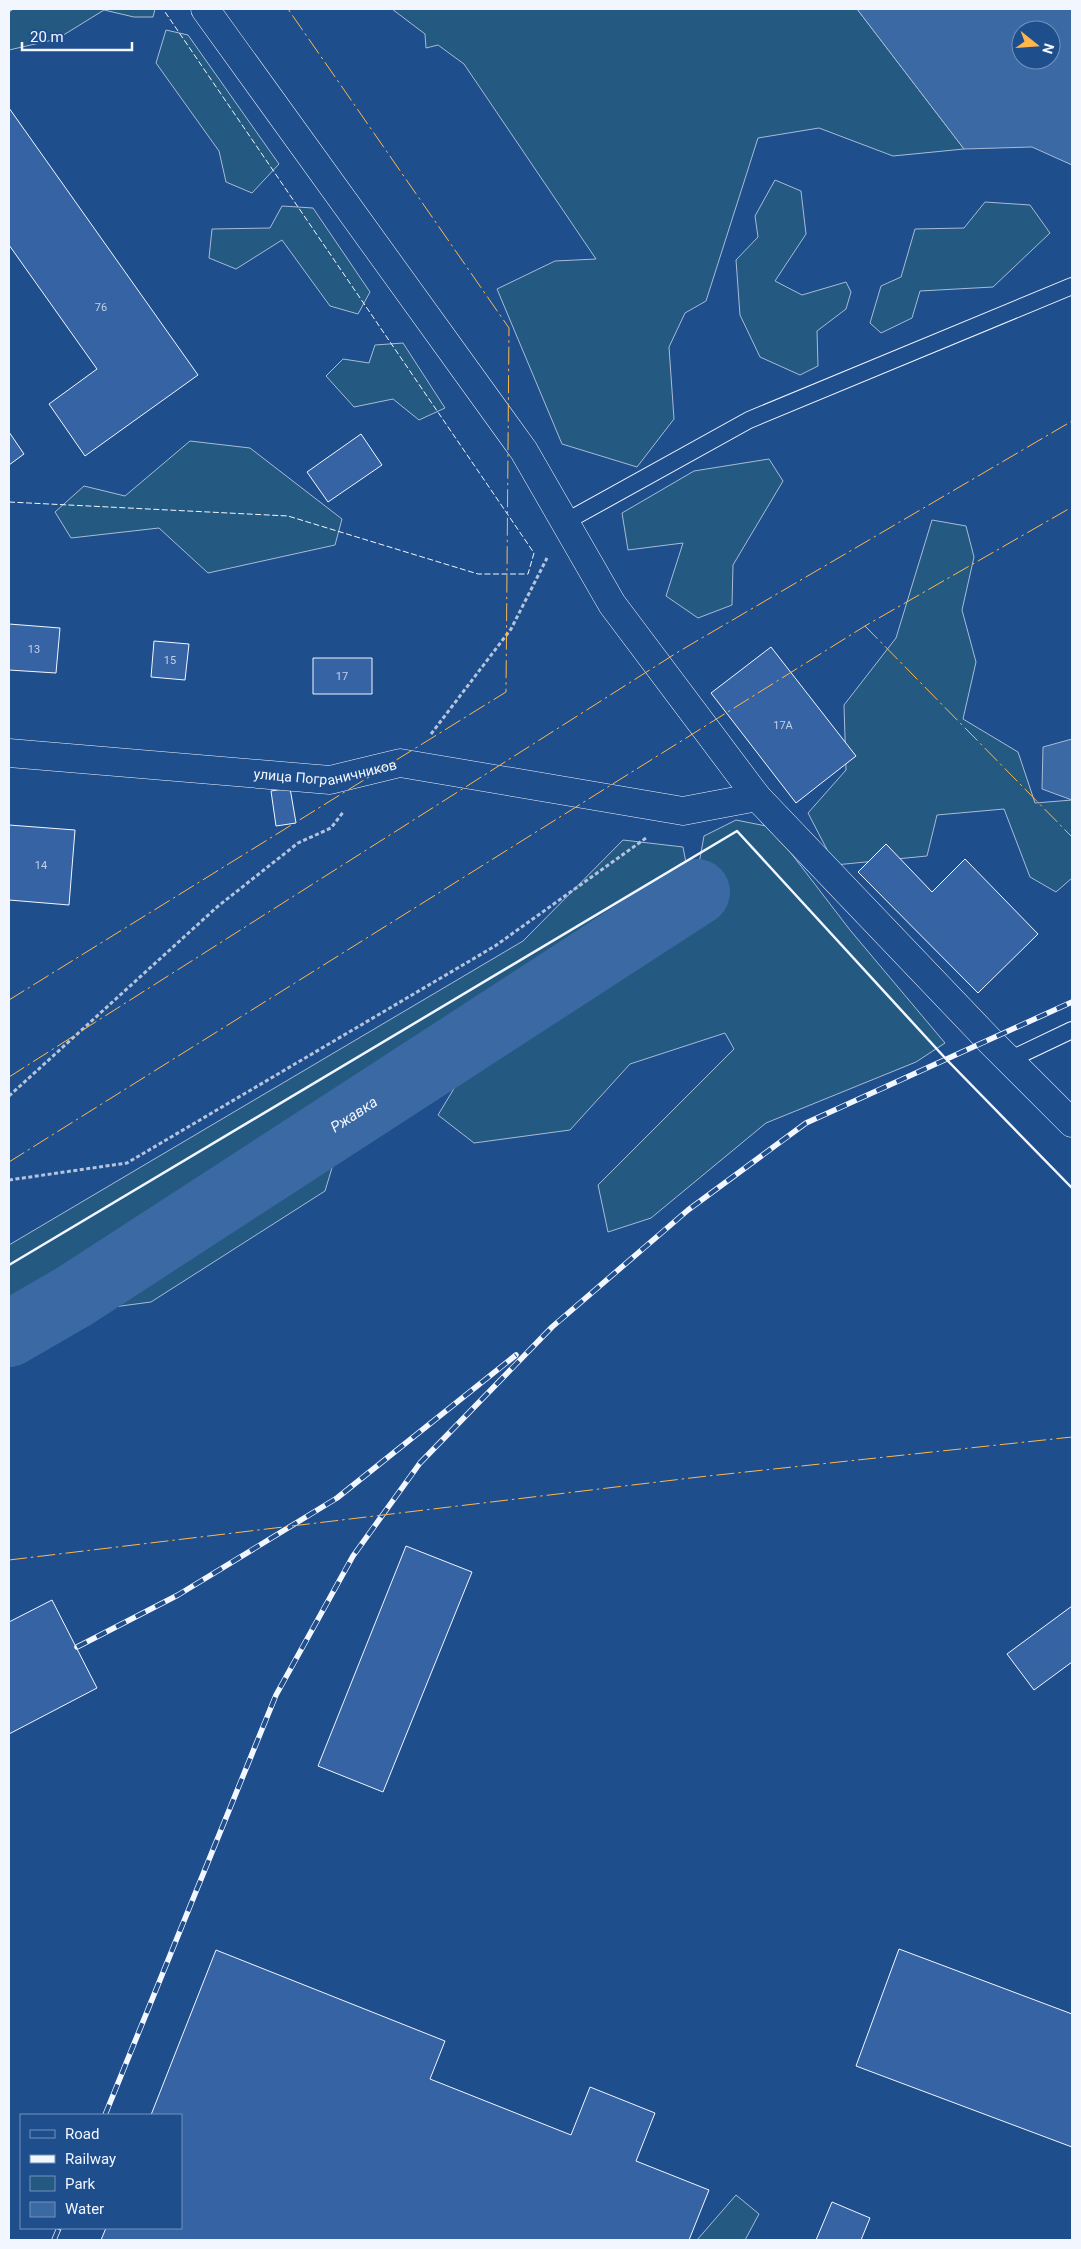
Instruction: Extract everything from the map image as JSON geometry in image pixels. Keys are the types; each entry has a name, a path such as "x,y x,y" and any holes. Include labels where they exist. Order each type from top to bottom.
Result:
{"street":[{"path":"205,9 524,452 612,604 757,798 1072,1123"},
{"name":"улица Пограничников","path":"9,753 330,780 388,766 683,812 757,798"}],"lane":[{"path":"565,522 749,420 1072,286"},
{"path":"1009,1060 1072,1030"}],"path":[{"path":"9,1096 217,907 298,843 331,828 388,766 429,738 511,629 565,522"},
{"path":"9,1180 127,1162 495,946 683,812"}],"green space":[{"path":"9,9 155,9 153,17 134,17 104,10 57,39 9,50"},
{"path":"392,9 857,9 964,149 893,156 819,128 758,138 706,301 685,313 669,347 674,419 637,467 562,444 497,289 555,261 596,259 464,64 438,45 426,48 425,34"},
{"path":"166,30 188,35 279,164 252,193 226,182 219,151 156,63"},
{"path":"775,180 801,191 806,234 775,281 802,295 846,282 851,292 846,309 817,331 818,366 800,375 760,357 740,315 736,260 758,237 755,216"},
{"path":"985,202 1030,205 1050,233 993,287 920,291 912,318 881,333 870,323 881,286 901,277 915,229 964,228"},
{"path":"282,206 313,208 370,292 358,314 330,306 282,240 236,269 209,258 212,229 270,228"},
{"path":"403,343 445,408 419,420 393,399 354,407 326,376 343,359 369,363 375,345"},
{"path":"190,441 250,448 342,519 335,545 208,573 159,528 71,538 55,512 84,486 125,496"},
{"path":"769,459 783,481 733,565 732,605 698,618 666,596 683,543 628,550 622,513 694,471"},
{"path":"932,520 966,526 974,557 962,610 976,662 963,719 1018,752 1035,803 1072,800 1072,878 1056,892 1030,877 1004,809 937,815 927,856 835,865 808,813 846,770 844,705 896,638"},
{"path":"736,820 771,827 850,930 945,1043 916,1062 766,1123 651,1218 608,1232 598,1185 734,1049 725,1033 630,1064 570,1130 474,1143 438,1115 467,1067 687,929 704,836"},
{"path":"623,840 683,847 690,884 670,928 345,1125 325,1191 151,1302 38,1317 9,1334 9,1245 523,941"},
{"path":"736,2195 759,2214 745,2240 697,2240"}],"water":[{"path":"857,9 1072,9 1072,165 1032,147 964,149"},
{"path":"1072,739 1072,800 1042,789 1043,747"}],"building":[{"path":"9,108 198,375 85,456 49,404 97,369 9,245"},
{"path":"9,432 24,454 9,465"},
{"path":"361,434 382,465 328,502 307,472"},
{"path":"9,624 60,628 56,673 9,670"},
{"path":"154,641 189,644 185,680 151,677"},
{"path":"771,647 856,756 796,803 711,693"},
{"path":"313,658 372,658 372,694 313,694"},
{"path":"290,788 296,823 276,826 271,791"},
{"path":"9,825 75,830 69,905 9,900"},
{"path":"886,844 932,892 965,859 1038,934 978,993 858,872"},
{"path":"406,1546 472,1572 383,1792 318,1766"},
{"path":"52,1600 97,1688 9,1734 9,1622"},
{"path":"1072,1606 1072,1662 1034,1690 1007,1654"},
{"path":"899,1949 1072,2014 1072,2147 856,2066"},
{"path":"216,1950 445,2041 430,2079 571,2135 590,2087 655,2113 636,2161 709,2190 689,2240 101,2240 106,2229 182,2229 182,2114 151,2114"},
{"path":"832,2202 870,2218 861,2240 816,2240"}],"waterway":[{"name":"Ржавка","path":"9,1334 73,1297 697,892"}],"railway":[{"path":"105,2114 276,1695 353,1556 420,1463 552,1327 688,1210 806,1123 1072,1002"},
{"path":"77,1647 178,1595 337,1498 516,1355"},
{"path":"54,2240 59,2229"}],"fence":[{"path":"9,12 13,9"},
{"path":"9,502 288,516 478,574 528,574 534,553 163,9"}],"wall":[{"path":"9,1265 737,831 946,1059 1072,1188"}],"power":[{"path":"9,1000 506,692 509,328 288,9"},
{"path":"9,1077 678,652 1072,421"},
{"path":"9,1162 865,626 1072,507"},
{"path":"865,626 1072,837"},
{"path":"9,1560 699,1477 1072,1437"}]}
